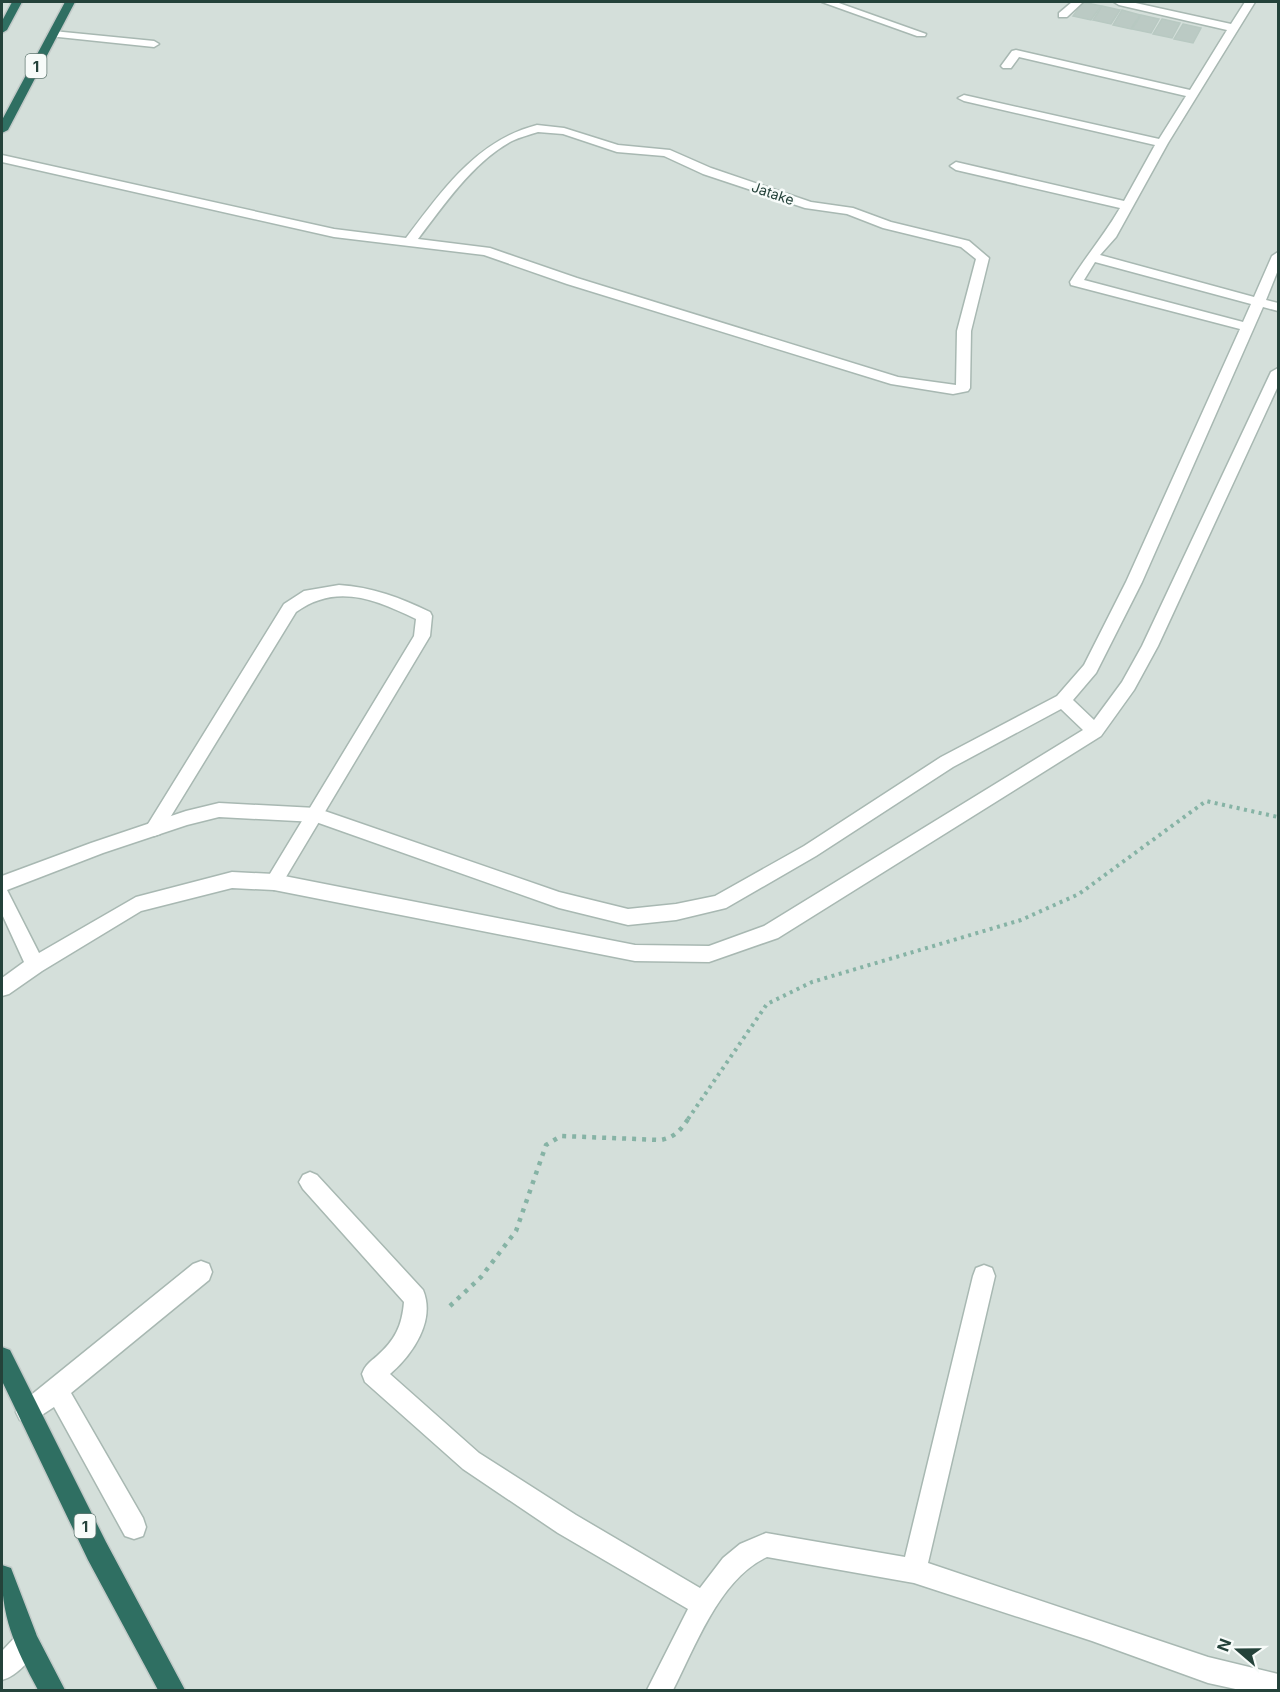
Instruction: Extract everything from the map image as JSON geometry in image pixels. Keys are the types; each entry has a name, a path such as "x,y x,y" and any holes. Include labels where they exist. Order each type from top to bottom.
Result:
{"highway":[{"path":"2,30 17,2"},
{"name":"1","path":"2,130 70,2"},
{"name":"1","path":"2,1358 172,1690"},
{"path":"2,1577 27,1642 52,1690"}],"street":[{"path":"827,2 921,34"},
{"path":"852,10 866,2"},
{"path":"1063,15 1078,2"},
{"path":"1119,2 1235,28"},
{"path":"1248,327 1076,282 1092,257 1110,237 1162,143 1250,2"},
{"path":"53,34 154,44"},
{"path":"1007,66 1016,53 1194,94"},
{"path":"964,98 1162,143"},
{"name":"Jatake","path":"537,128 564,131 617,148 666,153 707,171 800,203 849,211 887,225 965,244 983,258 964,331 963,388 953,390 896,381 572,281 486,251 409,243 447,192 472,166 507,139 537,128"},
{"path":"2,159 334,233 409,243"},
{"path":"956,166 1129,206"},
{"path":"2,884 97,848 219,810 316,815 559,900 628,917 676,912 719,903 810,850 947,762 1063,700 1090,669 1129,592 1258,300 1274,279 1278,256"},
{"path":"1092,257 1278,307"},
{"path":"2,988 35,965 136,905 232,880 274,882 635,953 709,954 771,932 1095,731 1128,686 1150,646 1278,372"},
{"path":"154,829 290,608 307,596 336,589 384,598 401,604 424,616 422,636 274,882"},
{"path":"1063,700 1095,731"},
{"path":"2,896 35,965"},
{"path":"310,1182 415,1298 414,1325 399,1353 373,1374 471,1461 567,1524 705,1605"},
{"path":"28,1412 201,1272"},
{"path":"914,1571 984,1276"},
{"path":"57,1389 134,1527"},
{"path":"660,1690 705,1605 727,1572 740,1558 754,1548 766,1545 914,1571 1092,1629 1208,1670 1278,1687"},
{"path":"2,1668 27,1642"}],"path":[{"path":"448,1308 481,1278 516,1231 546,1144 561,1136 661,1140 671,1138 679,1132 767,1004 812,982 1021,920 1079,894 1206,801 1278,817"}],"shaded area":[{"path":"2,2 1278,2 1278,1690 2,1690"}],"building":[{"path":"1083,2 1101,6 1091,20 1073,16"},
{"path":"1102,6 1120,10 1111,24 1093,20"},
{"path":"1122,10 1140,15 1131,29 1113,25"},
{"path":"1141,15 1159,19 1151,33 1132,29"},
{"path":"1162,19 1180,23 1172,38 1153,34"},
{"path":"1183,24 1201,28 1193,43 1174,39"}]}
